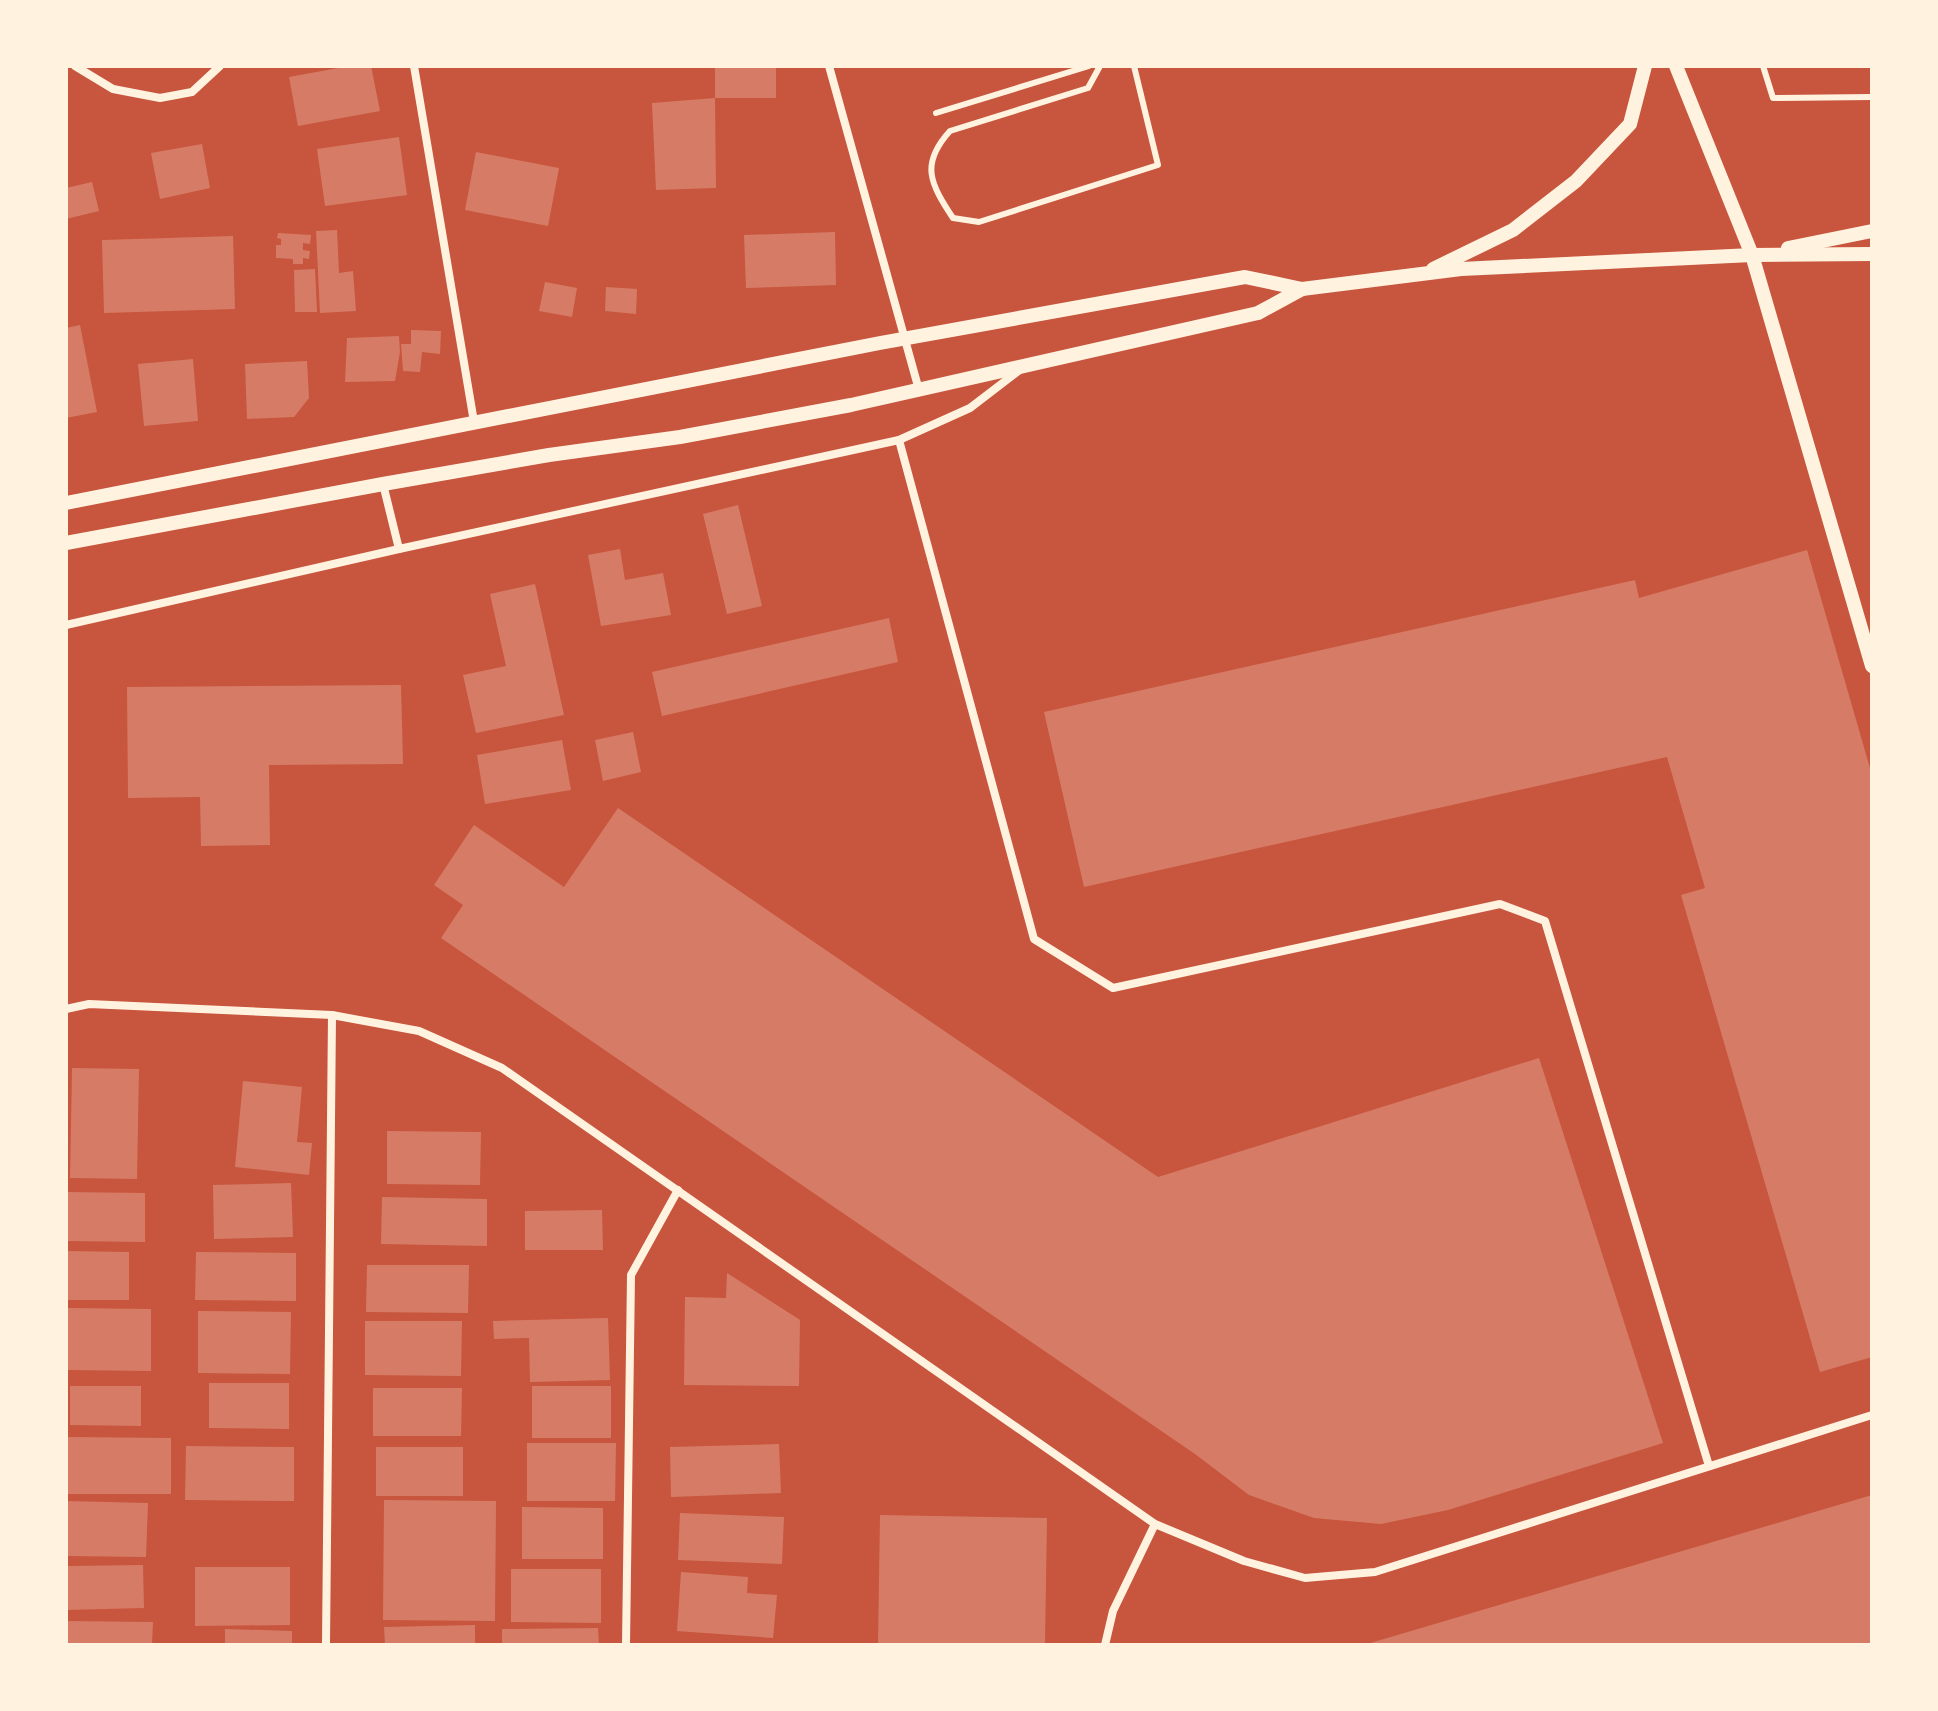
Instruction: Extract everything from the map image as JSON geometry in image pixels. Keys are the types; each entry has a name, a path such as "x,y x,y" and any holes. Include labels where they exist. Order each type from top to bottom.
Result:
{"street":[{"path":"75,66 113,89 160,98 192,92 220,66"},
{"path":"414,66 474,422"},
{"path":"829,66 919,390"},
{"path":"1424,274 1513,230 1576,181 1630,124 1645,66"},
{"path":"1676,66 1752,255 1872,666"},
{"path":"1752,255 1872,231"},
{"path":"66,503 905,339 1245,277 1302,289 1461,269 1752,255 1872,254"},
{"path":"66,543 549,455 680,437 919,390 1258,313 1302,289"},
{"path":"66,625 899,440 970,408 1023,367"},
{"path":"899,440 1034,939 1113,988 1500,904 1545,921 1709,1466"},
{"path":"383,484 399,549"},
{"path":"66,1009 89,1004 332,1015 419,1031 502,1068 1155,1524 1244,1561 1305,1578 1375,1572 1872,1415"},
{"path":"326,1645 332,1015"},
{"path":"626,1645 631,1275 678,1190"},
{"path":"1105,1645 1113,1611 1155,1524"}],"lane":[{"path":"936,113 1089,66"},
{"path":"1100,66 1088,88 950,131 936,147 929,167 938,196 953,218 979,222 1158,165 1134,66"},
{"path":"1763,66 1773,98 1872,97"}],"building":[{"path":"349,66 371,66 380,111 298,126 289,77"},
{"path":"715,67 776,67 776,98 715,98"},
{"path":"715,98 716,188 656,190 652,103"},
{"path":"399,137 407,195 325,206 317,149"},
{"path":"202,144 210,188 160,199 151,153"},
{"path":"476,152 559,168 548,226 465,210"},
{"path":"92,182 99,211 66,219 66,188"},
{"path":"337,230 339,273 353,271 356,311 320,313 316,231"},
{"path":"835,232 836,285 746,288 744,235"},
{"path":"278,233 311,235 310,244 303,243 303,250 310,251 309,259 303,258 303,264 293,264 293,259 276,258 276,245 281,245"},
{"path":"233,236 235,309 104,313 102,240"},
{"path":"315,269 317,312 295,312 294,270"},
{"path":"545,282 577,288 572,317 539,311"},
{"path":"606,287 637,289 636,314 605,311"},
{"path":"80,325 97,412 66,418 66,328"},
{"path":"411,330 441,331 440,354 422,352 420,372 403,371 401,344 411,344"},
{"path":"399,336 400,352 395,381 345,382 347,338"},
{"path":"193,359 198,421 144,426 138,364"},
{"path":"307,361 309,398 294,417 247,419 245,364"},
{"path":"738,505 762,606 727,614 703,514"},
{"path":"620,549 625,580 663,573 671,615 601,626 588,555"},
{"path":"1807,550 1872,775 1872,1357 1820,1372 1681,895 1705,888 1667,757 1084,887 1044,712 1635,580 1639,598"},
{"path":"535,584 564,715 476,733 463,675 506,666 490,594"},
{"path":"889,618 898,662 662,716 652,672"},
{"path":"401,685 403,764 269,765 270,845 201,846 200,797 128,798 127,687"},
{"path":"633,732 641,772 603,781 595,740"},
{"path":"562,740 571,790 485,804 477,755"},
{"path":"618,808 1158,1177 1539,1058 1663,1443 1448,1510 1381,1524 1314,1518 1249,1495 1195,1454 441,938 463,905 434,885 474,825 564,887"},
{"path":"72,1068 139,1069 137,1179 70,1178"},
{"path":"243,1081 302,1087 297,1142 312,1143 309,1175 235,1167"},
{"path":"387,1131 481,1132 480,1185 387,1184"},
{"path":"291,1183 293,1237 214,1239 213,1185"},
{"path":"66,1192 145,1193 145,1242 66,1241"},
{"path":"382,1197 487,1199 487,1246 381,1244"},
{"path":"602,1210 603,1250 525,1250 525,1211"},
{"path":"66,1251 129,1252 129,1300 66,1300"},
{"path":"196,1252 296,1253 296,1301 195,1300"},
{"path":"367,1265 469,1265 468,1313 366,1312"},
{"path":"727,1273 800,1320 799,1386 684,1385 685,1297 726,1298"},
{"path":"68,1308 151,1309 151,1371 68,1370"},
{"path":"198,1311 291,1312 290,1374 198,1373"},
{"path":"608,1318 610,1380 530,1382 529,1338 494,1339 493,1321"},
{"path":"365,1321 462,1321 461,1376 365,1375"},
{"path":"209,1383 289,1383 289,1429 209,1428"},
{"path":"70,1386 141,1386 141,1426 70,1425"},
{"path":"532,1386 611,1386 611,1438 532,1438"},
{"path":"373,1388 462,1388 461,1436 373,1436"},
{"path":"68,1437 171,1438 171,1494 68,1494"},
{"path":"527,1443 616,1443 615,1501 527,1501"},
{"path":"779,1444 781,1493 671,1497 670,1447"},
{"path":"186,1446 294,1447 294,1501 185,1500"},
{"path":"376,1447 463,1447 463,1496 376,1496"},
{"path":"1872,1495 1872,1645 1367,1645 1367,1644"},
{"path":"384,1500 496,1501 495,1621 383,1620"},
{"path":"66,1501 148,1503 146,1557 66,1556"},
{"path":"522,1507 603,1508 603,1559 522,1559"},
{"path":"680,1513 784,1517 782,1564 678,1560"},
{"path":"880,1515 1047,1518 1045,1645 878,1645"},
{"path":"143,1565 144,1608 66,1610 66,1566"},
{"path":"195,1567 290,1567 290,1625 195,1626"},
{"path":"511,1569 601,1569 601,1623 511,1622"},
{"path":"681,1572 748,1577 747,1593 777,1595 773,1638 677,1631"},
{"path":"66,1621 153,1622 152,1645 66,1645"},
{"path":"475,1625 475,1645 385,1645 384,1627"},
{"path":"598,1628 599,1645 502,1645 502,1629"},
{"path":"225,1629 292,1631 292,1645 225,1645"}]}
